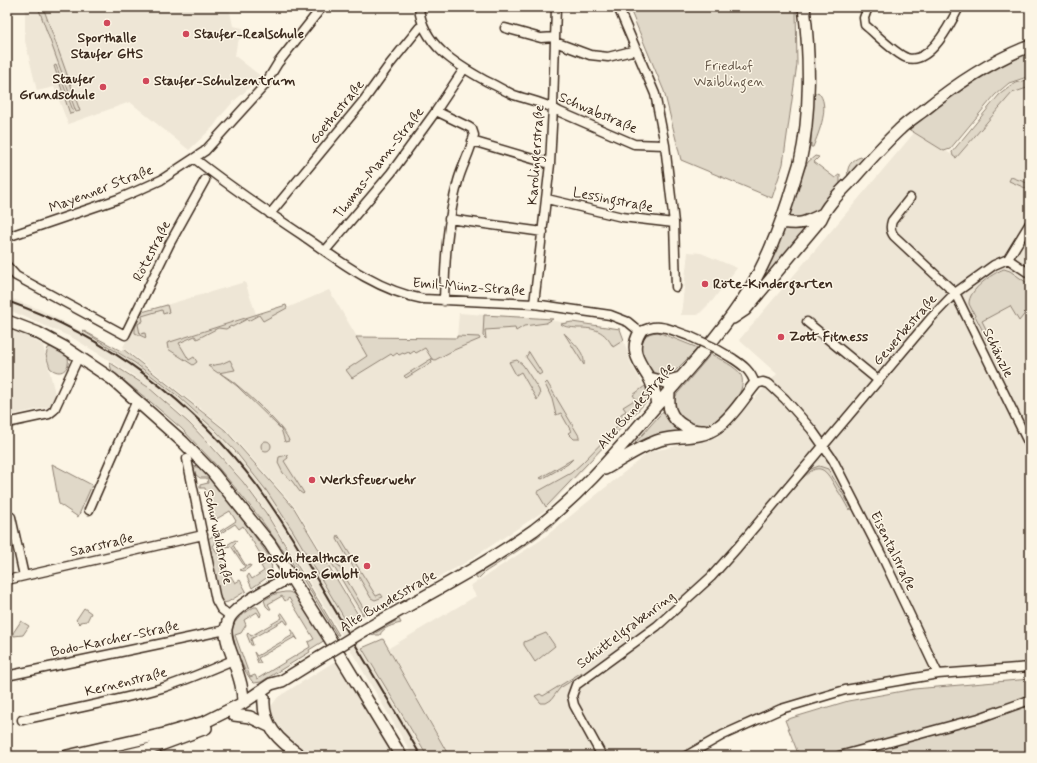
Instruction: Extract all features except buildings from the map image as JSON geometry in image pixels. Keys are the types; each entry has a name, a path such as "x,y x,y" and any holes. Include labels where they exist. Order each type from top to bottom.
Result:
{"main road":[{"name":"Alte Bundesstraße","path":"122,756 153,748 234,715 262,695 271,684 282,682 365,630 443,587 515,543 567,504 596,474 657,405 726,323 749,291 760,270 781,222 800,162 806,118 808,72 808,34 804,7"},
{"path":"781,222 800,224 808,222 823,213 875,153 900,128 945,93 965,80 992,64 1030,46"},
{"path":"726,323 745,310 821,220 823,213"},
{"path":"7,321 54,341 80,356 112,379 184,442 214,473 270,544 401,756"},
{"path":"640,332 634,345 643,370 649,378 655,394 657,405"},
{"path":"649,378 665,382 680,378"},
{"path":"596,474 653,442 671,438 696,436 713,430 727,418 755,384"},
{"path":"669,391 670,412 675,419 690,429 699,431 713,430"},
{"path":"269,726 263,707 262,695 247,686 240,675 227,642 226,630 230,616 242,606 291,576"},
{"path":"240,675 243,690 243,703"},
{"name":"Alte Bundesstraße","path":"68,756 164,734 205,722 262,695"},
{"path":"234,715 250,717 269,726 283,742 301,756"}],"street":[{"name":"Mayenner Straße","path":"7,237 112,201 139,190 161,180 205,151 264,86 278,63 322,7"},
{"name":"Schwabstraße","path":"419,7 423,26 429,37 449,59 464,69 512,94 553,108 634,144 665,145"},
{"name":"Karolingerstraße","path":"534,304 550,164 556,7"},
{"path":"618,7 655,94 665,145 674,223 676,286"},
{"path":"868,7 864,18 866,25 902,55 911,58 924,54 937,44 943,37 959,7"},
{"name":"Goethestraße","path":"270,214 364,100 414,34 423,26"},
{"path":"505,28 541,38 555,39 590,55 608,57 636,50"},
{"name":"Thomas-Mann-Straße","path":"325,251 391,173 436,111 464,69"},
{"path":"436,111 472,129 474,135 458,182 449,219 445,259 444,300"},
{"path":"472,141 550,164"},
{"name":"Emil-Münz-Straße","path":"195,158 270,214 325,251 370,279 406,296 423,300 534,304 610,315 628,322 640,332"},
{"name":"Rötestraße","path":"7,266 16,276 125,334 170,243 205,180"},
{"name":"Gewerbestraße","path":"823,445 931,318 955,293 891,232 892,221 910,198"},
{"name":"Lessingstraße","path":"547,199 622,217 674,223"},
{"path":"449,219 543,232"},
{"path":"955,293 994,265 1008,259 1030,223"},
{"path":"1008,259 1030,274"},
{"name":"Schänzle","path":"955,293 1030,446"},
{"path":"807,322 879,381"},
{"path":"640,332 654,326 663,327 689,336 713,347 746,367 755,384"},
{"path":"7,423 49,414 54,410 80,356"},
{"name":"Eisentalstraße","path":"755,384 762,382 773,387 807,424 833,460 938,674"},
{"path":"89,510 137,400"},
{"name":"Schüttelgrabenring","path":"602,756 574,705 572,696 576,685 657,626 711,577 823,445"},
{"name":"Schurwaldstraße","path":"187,459 216,600 221,609 230,616"},
{"path":"7,518 11,517 11,532 24,576"},
{"name":"Saarstraße","path":"7,580 203,535"},
{"name":"Bodo-Karcher-Straße","path":"11,675 226,630"},
{"name":"Kernenstraße","path":"22,720 111,701 162,688 186,680 233,660"},
{"path":"686,756 723,735 781,709 845,690 938,674 1030,667"},
{"path":"839,756 979,718 1030,700"}],"shaded area":[{"name":"Staufer-Schulzentrum","path":"25,7 229,7 233,26 243,28 241,39 239,39 237,43 235,56 262,77 233,102 214,126 189,150 130,102 68,124 54,87 37,91 25,41"},
{"path":"1030,87 1030,673 939,678 847,694 782,713 725,738 693,756 450,756 389,648 476,596 470,586 541,540 649,452 718,437 777,374 739,340 914,133 956,157 1012,93"},
{"name":"Röte-Kindergarten","path":"688,252 701,253 737,268 713,300 698,315 681,315"},
{"path":"245,282 256,314 287,308 329,290 357,337 457,338 459,313 537,319 620,329 631,364 647,392 648,400 547,509 465,563 362,618 295,507 226,429 123,347 142,312"},
{"path":"7,297 39,309 81,331 135,363 181,399 224,440 266,490 293,531 425,756 413,756 265,509 211,443 178,411 133,375 73,338 7,309"},
{"path":"7,326 43,345 56,398 52,406 7,416"},
{"path":"337,660 377,726 392,756 316,756 305,750 287,736 272,716 272,705 278,697"}],"green space":[{"path":"38,7 43,7 80,111 76,112"},
{"name":"Friedhof Waiblingen","path":"629,7 796,7 797,64 783,164 772,198 681,160 664,91"},
{"path":"1030,52 1030,76 1009,83 995,95 950,149 944,151 910,130 910,126 967,84 982,75"},
{"path":"56,65 74,113 70,114 54,66"},
{"path":"1030,79 1030,87 1012,93 956,158 953,156 952,152 999,95 1015,83"},
{"path":"818,92 822,97 824,104 823,119 813,147 811,147 812,100 814,95"},
{"path":"815,156 819,157 814,162 835,178 840,174 840,185 818,211 804,220 787,218 803,171 808,162"},
{"path":"861,157 863,158 863,162 848,177 850,164 854,160"},
{"path":"1011,177 1030,184 1030,190 1009,181"},
{"path":"809,225 759,288 784,229 788,227"},
{"path":"1004,269 1010,271 1030,285 1030,307 1019,321 1010,306 982,321 990,337 987,339 969,304 970,299 972,293 982,283"},
{"path":"167,305 169,312 163,314 162,310 142,316 143,321 138,324 140,334 145,333 146,338 135,333 135,328 142,312"},
{"path":"286,305 287,308 263,321 259,315 248,321 247,319 232,327 231,326 226,329 218,328 197,339 195,336 179,343 189,360 194,357 197,362 193,365 168,349 167,343"},
{"path":"484,315 553,319 546,323 524,326 516,331 515,328 485,330 486,339 483,336"},
{"path":"572,322 620,329 624,340 613,347 610,341 598,331 567,327 561,324"},
{"path":"82,330 121,351 123,349 225,430 294,508 360,618 349,626 293,531 266,490 235,451 215,430 179,397 135,363"},
{"path":"658,332 698,348 673,373 666,377 651,373 642,354 641,348 644,337"},
{"path":"564,333 581,352 584,365"},
{"path":"457,336 479,337 480,339 435,360 432,359 425,348 416,353 414,351 410,354 409,352 399,355 397,353 393,356 391,354 352,378 346,370 367,356 356,337 457,338"},
{"path":"51,347 60,349 68,358 68,364 62,371 57,372 50,368 46,355 48,348"},
{"path":"529,352 542,373 539,375 526,357"},
{"path":"711,354 736,369 741,375 742,382 741,389 732,406 719,420 712,425 703,428 693,426 681,417 676,411 673,402 677,394"},
{"path":"431,359 432,362 406,378 404,376"},
{"path":"230,360 235,370 218,373 208,366 221,364"},
{"path":"517,360 523,365 539,390 540,395 537,400 521,372 516,375 509,362"},
{"path":"109,362 148,387 189,423 243,482 266,513 339,635 337,635 298,571 259,517 216,465 182,429 112,371"},
{"path":"220,373 236,384 250,396 282,429 289,441 285,442 281,429 237,386"},
{"path":"547,382 579,436 579,439 574,439 568,433 571,431 561,413 556,415 552,399 545,384"},
{"path":"645,386 648,400 546,507 537,492 571,473 582,463 618,426 621,414 626,411 623,407 636,399 633,395"},
{"path":"665,409 687,431 637,446 635,443"},
{"path":"264,441 268,441 270,442 270,450 264,451 261,448 261,444"},
{"path":"287,455 288,458 284,461 304,493 303,494 283,473 278,463 279,457"},
{"path":"573,459 568,464 542,479 540,478"},
{"path":"52,464 92,485 78,517 59,504"},
{"path":"193,466 201,468 216,482 271,559 272,574 252,588 247,577 249,574 252,579 264,571 261,566 266,563 243,526 239,529 235,524 215,537 217,541 213,546 235,583 240,580 246,591 228,602 223,603 220,599 208,539 236,521 230,511 213,521 205,488 200,488 200,485 208,483 207,478 200,478 196,475"},
{"path":"819,466 828,469 852,509 849,510 826,472 818,469 808,473 802,479 800,478 808,470"},
{"path":"561,515 551,527 485,572 478,579 476,578 476,575 519,547"},
{"path":"338,535 376,596 381,594 383,597 375,600 371,598 337,539"},
{"path":"235,540 237,541 233,545 246,566 251,565 244,571 240,570 245,567 231,546 226,547"},
{"path":"332,560 338,565 364,609 363,615 331,562"},
{"path":"285,592 296,595 325,640 309,650 310,652 261,682 254,683 246,673 242,665 233,638 233,626 242,615 254,607 257,607 261,614 260,617 257,612 244,620 246,625 241,633 235,635 250,677 255,675 257,679 310,647 308,642 314,639 289,598 285,601 282,596 268,604 271,609 266,606 264,600 275,594"},
{"path":"84,608 91,613 87,621 80,622 80,624 76,620"},
{"path":"280,613 282,613 288,624 284,620 251,639 253,645 251,645 247,635 248,632 251,636 282,618"},
{"path":"399,619 401,623 386,628 380,635 372,635"},
{"path":"21,621 29,626 23,635 14,636 13,633"},
{"path":"291,630 298,640 295,637 258,658 261,663 258,663 254,652 257,656 293,635"},
{"path":"546,633 555,646 535,662 524,645 524,642"},
{"path":"383,639 449,756 427,756 362,648"},
{"path":"582,672 581,675 560,688 551,700 546,703 541,703 535,696 540,694 543,696"},
{"path":"1030,679 1030,756 799,756 785,720 848,701 914,689"}],"railway":[{"path":"7,301 80,333 114,353 177,400 206,427 233,456 258,487 290,535 421,756"}],"place":[{"name":"Sporthalle Staufer GHS","path":"107,23"},
{"name":"Staufer-Realschule","path":"186,34"},
{"name":"Staufer-Schulzentrum","path":"146,81"},
{"name":"Staufer Grundschule","path":"103,87"},
{"name":"Röte-Kindergarten","path":"705,284"},
{"name":"Zott Fitness","path":"781,337"},
{"name":"Werksfeuerwehr","path":"312,480"},
{"name":"Bosch Healthcare Solutions GmbH","path":"367,566"}]}
